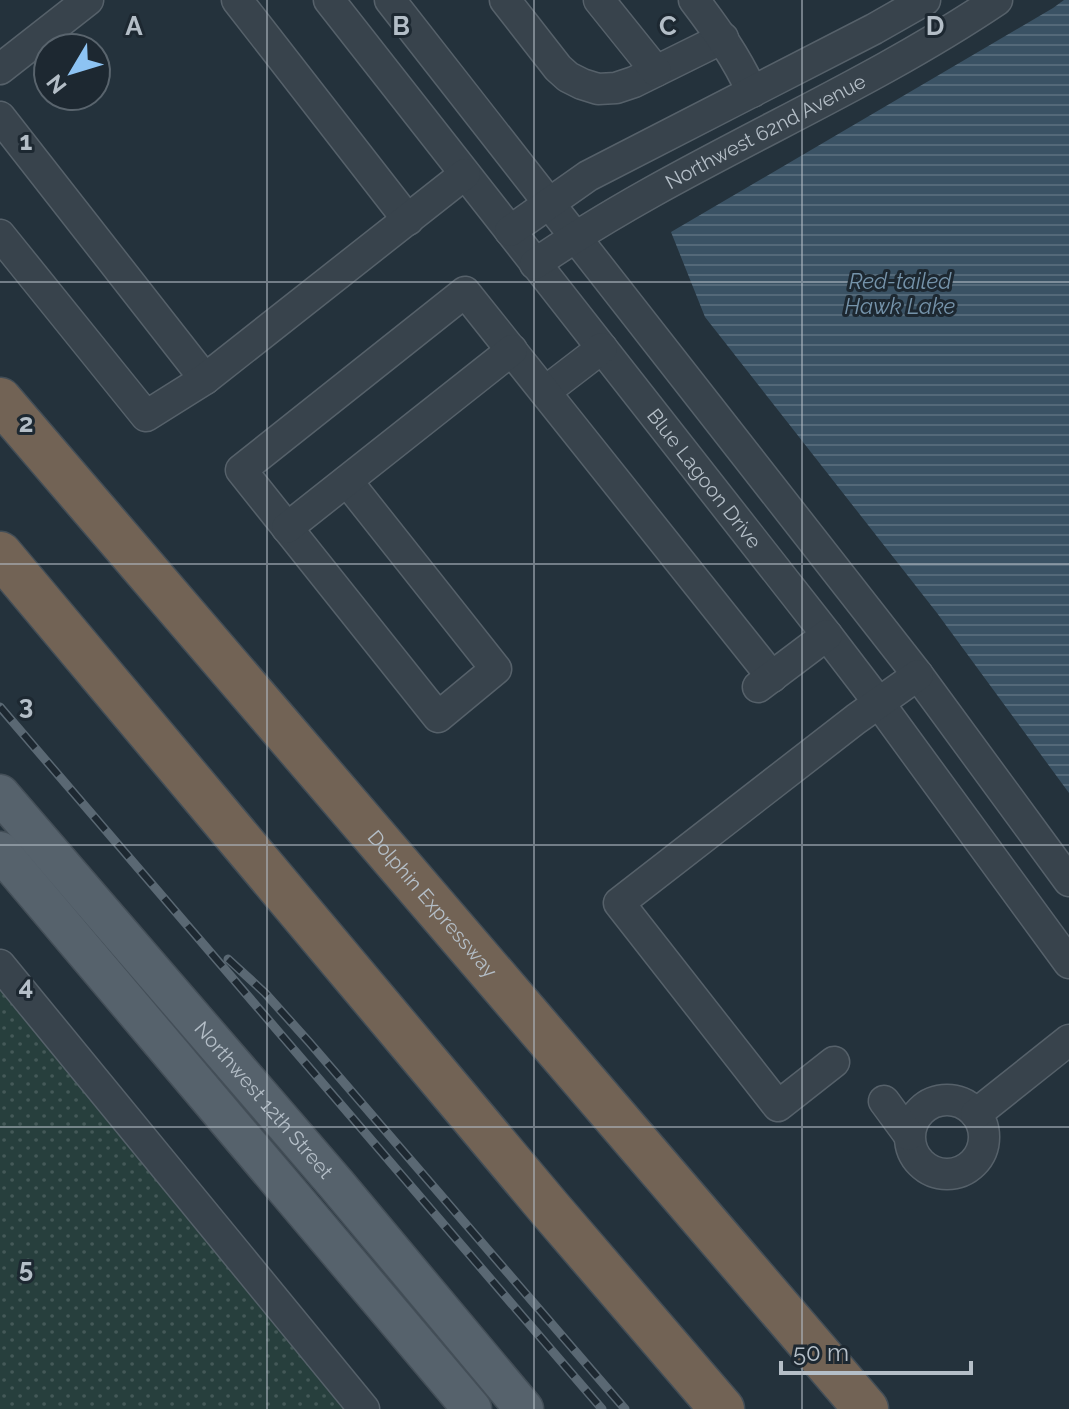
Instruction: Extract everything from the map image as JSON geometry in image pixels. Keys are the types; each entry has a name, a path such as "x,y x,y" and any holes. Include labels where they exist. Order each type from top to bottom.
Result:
{"highway":[{"name":"Dolphin Expressway","path":"0,400 866,1409"},
{"path":"0,554 722,1409"}],"main road":[{"name":"Northwest 12th Street","path":"0,794 337,1185 524,1409"},
{"name":"Northwest 12th Street","path":"0,851 472,1409"}],"street":[{"path":"0,69 88,0"},
{"path":"237,0 408,220"},
{"path":"337,10 370,0"},
{"path":"390,0 918,675 1069,881"},
{"path":"505,0 558,68 568,77 598,89 616,88 634,82 723,38"},
{"path":"599,0 656,71"},
{"path":"694,0 723,38 752,92"},
{"name":"Northwest 62nd Avenue","path":"510,231 588,176 925,0"},
{"name":"Northwest 62nd Avenue","path":"535,264 600,221 918,50 997,0"},
{"name":"Blue Lagoon Drive","path":"337,10 827,635 1069,963"},
{"path":"0,117 205,379"},
{"path":"0,235 146,416 205,379 465,174"},
{"path":"347,481 496,669 438,717 241,470 465,292 546,391 765,682 827,635"},
{"path":"546,391 602,348"},
{"path":"287,528 512,350"},
{"path":"834,1062 778,1106 619,903 918,675"},
{"path":"0,965 364,1409"},
{"path":"976,1114 1069,1040"},
{"path":"946,1100 957,1102 976,1114 984,1136 977,1159 958,1173 946,1175 924,1167 916,1158 909,1135 917,1115 925,1107 946,1100"},
{"path":"884,1101 909,1135"}],"green space":[{"path":"0,988 345,1409 0,1409"}],"water":[{"name":"Red-tailed Hawk Lake","path":"1064,0 1069,0 1069,793 937,613 705,317 671,232"}],"railway":[{"path":"0,707 602,1409"},
{"path":"228,959 265,993 309,1042 625,1409"}]}
